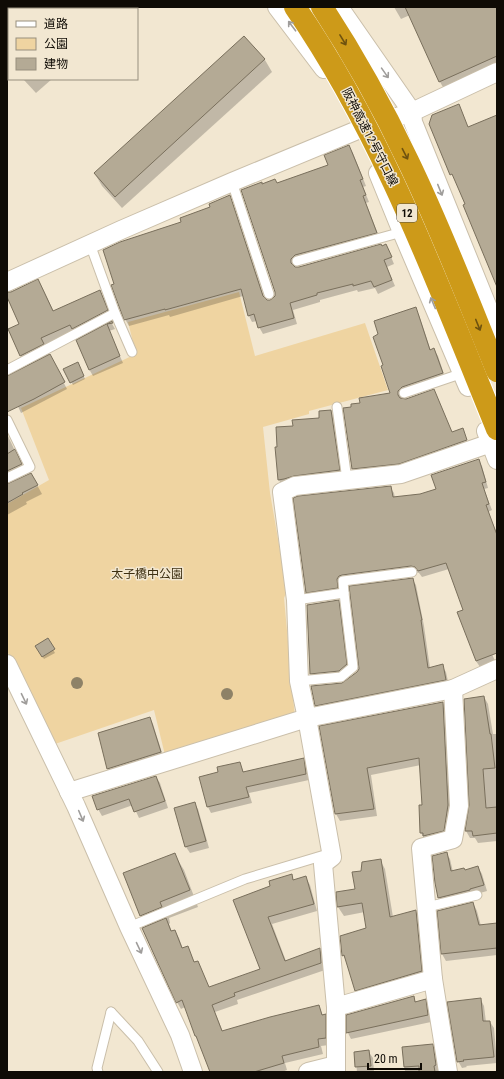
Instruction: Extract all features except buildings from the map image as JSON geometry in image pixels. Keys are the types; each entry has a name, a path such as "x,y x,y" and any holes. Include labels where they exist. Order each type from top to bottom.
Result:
{"highway":[{"name":"阪神高速12号守口線","path":"295,7 336,72 389,172 426,253 494,436"},
{"name":"阪神高速12号守口線","path":"322,7 358,65 408,160 446,245 497,371"}],"street":[{"path":"277,7 324,68 360,129 402,232 463,373 494,436 497,460"},
{"path":"339,7 412,112 413,122 497,330"},
{"path":"7,282 232,182 360,129 412,112 497,72"},
{"path":"308,1072 336,1068 336,1006 323,864 332,857 299,681 296,600 282,492 295,486 401,474 494,436"},
{"path":"7,664 76,806 129,927 180,1035 193,1072"},
{"path":"69,792 307,718 453,689 497,668"},
{"path":"448,1072 433,979 421,848 454,839 458,806 453,689"},
{"path":"336,1006 433,979"}],"lane":[{"path":"232,182 268,294"},
{"path":"296,261 402,232"},
{"path":"90,244 115,314 132,352"},
{"path":"7,370 115,314"},
{"path":"404,394 463,373"},
{"path":"337,407 347,480"},
{"path":"7,420 30,467 7,478"},
{"path":"299,681 341,677 353,667 343,581 412,572"},
{"path":"296,600 344,593"},
{"path":"129,927 245,879 331,854"},
{"path":"427,907 477,895"},
{"path":"98,1072 97,1068 111,1012 138,1041 158,1072"}],"green space":[{"name":"太子橋中公園","path":"239,292 255,356 365,323 388,390 309,411 309,414 263,427 270,493 287,591 284,598 295,718 165,755 154,710 55,744 7,651 7,504 49,480 21,408 136,354 128,322"}]}
